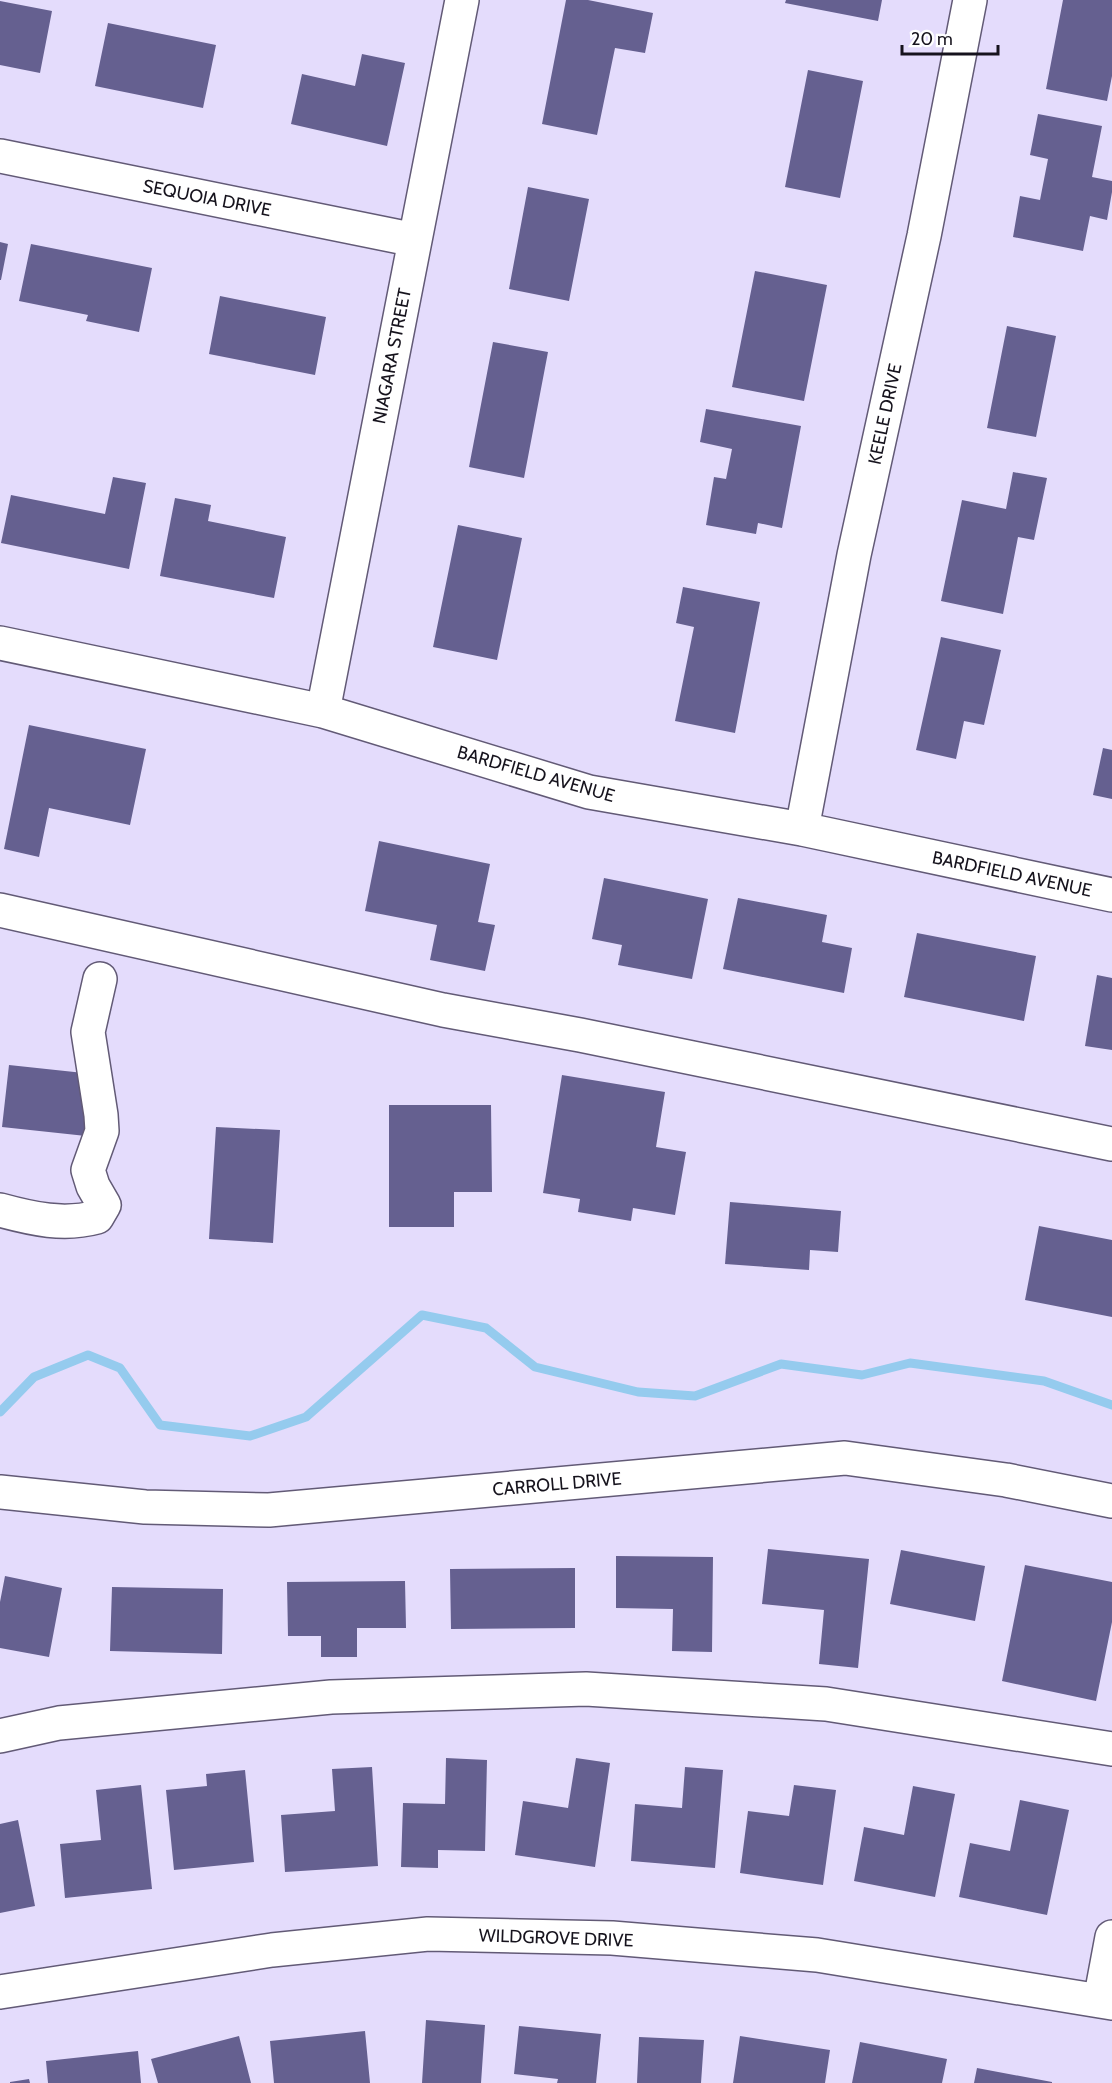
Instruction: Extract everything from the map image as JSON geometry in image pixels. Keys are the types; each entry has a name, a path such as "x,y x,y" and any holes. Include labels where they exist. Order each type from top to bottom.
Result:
{"street":[{"name":"NIAGARA STREET","path":"323,711 462,0"},
{"name":"KEELE DRIVE","path":"802,829 854,555 924,236 970,0"},
{"name":"SEQUOIA DRIVE","path":"0,156 414,240"},
{"name":"BARDFIELD AVENUE","path":"0,643 323,711 589,792 802,829 1112,895"},
{"path":"0,910 443,1010 580,1035 1112,1144"},
{"path":"0,1210 49,1221 78,1222 97,1217 104,1205 93,1186 88,1170 102,1131 88,1032 99,979"},
{"name":"CARROLL DRIVE","path":"0,1492 145,1507 269,1510 845,1458 1006,1480 1112,1501"},
{"path":"0,1736 59,1723 331,1697 586,1689 826,1704 1112,1749"},
{"name":"WILDGROVE DRIVE","path":"0,1992 272,1950 428,1934 612,1938 817,1955 1106,2002"},
{"path":"1106,2002 1112,1937"}],"building":[{"path":"566,0 588,0 653,13 645,53 615,48 597,135 542,124"},
{"path":"786,0 882,0 878,21 785,3"},
{"path":"1063,0 1112,0 1112,76 1107,101 1046,89"},
{"path":"0,1 52,11 40,73 0,65"},
{"path":"108,23 216,45 203,108 95,86"},
{"path":"362,54 405,63 387,146 291,124 302,74 355,86"},
{"path":"808,70 863,81 840,198 785,187"},
{"path":"1038,114 1102,126 1092,177 1112,181 1112,192 1107,220 1090,216 1083,251 1013,237 1020,196 1040,200 1048,159 1030,155"},
{"path":"528,187 589,199 569,301 509,289"},
{"path":"0,242 8,244 1,280 0,280"},
{"path":"31,244 152,268 139,332 86,321 88,315 19,301"},
{"path":"755,271 827,285 804,401 732,387"},
{"path":"220,296 326,317 315,375 209,354"},
{"path":"1007,326 1056,336 1036,437 987,428"},
{"path":"493,342 548,352 524,478 469,467"},
{"path":"706,409 801,426 782,528 758,523 756,534 706,525 714,477 726,479 732,449 700,442"},
{"path":"1013,472 1047,478 1034,540 1018,537 1003,614 941,601 962,500 1006,509"},
{"path":"113,477 146,483 129,569 1,543 11,495 105,514"},
{"path":"175,498 211,505 208,521 286,537 274,598 160,576"},
{"path":"458,525 522,538 497,660 433,647"},
{"path":"683,587 760,602 735,733 675,721 694,627 676,623"},
{"path":"941,637 1001,650 984,725 964,721 956,759 916,750"},
{"path":"29,725 146,749 130,825 49,808 39,857 4,849"},
{"path":"1103,748 1112,750 1112,799 1093,795"},
{"path":"379,841 490,864 478,922 495,925 485,971 430,960 437,925 365,911"},
{"path":"604,878 708,899 692,979 618,965 622,945 592,939"},
{"path":"738,898 827,915 822,942 852,948 844,993 723,969"},
{"path":"917,933 1036,956 1024,1021 904,997"},
{"path":"1097,975 1112,978 1112,1050 1085,1046"},
{"path":"9,1065 93,1074 86,1136 2,1127"},
{"path":"562,1075 665,1092 656,1147 686,1152 675,1215 633,1208 631,1221 578,1212 580,1199 543,1193"},
{"path":"389,1105 491,1105 492,1192 454,1192 454,1227 389,1227"},
{"path":"216,1127 280,1130 273,1243 209,1239"},
{"path":"730,1202 841,1211 838,1252 810,1250 809,1270 725,1264"},
{"path":"1039,1226 1112,1240 1112,1317 1025,1300"},
{"path":"768,1549 869,1559 858,1668 819,1664 824,1610 762,1604"},
{"path":"901,1550 985,1566 975,1621 890,1604"},
{"path":"616,1556 713,1557 712,1652 672,1651 673,1609 616,1608"},
{"path":"1025,1565 1112,1582 1112,1622 1096,1701 1002,1681"},
{"path":"575,1568 575,1628 451,1629 450,1569"},
{"path":"5,1576 62,1588 49,1657 0,1648 0,1602"},
{"path":"405,1581 406,1628 357,1628 357,1657 321,1657 321,1636 288,1636 287,1582"},
{"path":"112,1587 223,1589 222,1654 110,1651"},
{"path":"446,1758 487,1760 485,1851 438,1850 438,1868 401,1867 403,1803 445,1804"},
{"path":"576,1758 610,1763 595,1867 515,1855 523,1801 568,1808"},
{"path":"372,1767 378,1866 285,1872 281,1815 335,1811 332,1769"},
{"path":"685,1767 723,1770 715,1868 631,1861 635,1804 682,1808"},
{"path":"245,1770 254,1862 174,1870 166,1790 207,1786 206,1774"},
{"path":"141,1785 152,1889 65,1898 60,1844 101,1840 96,1790"},
{"path":"794,1785 836,1790 823,1885 740,1873 748,1811 789,1816"},
{"path":"913,1786 955,1794 935,1897 854,1881 864,1827 904,1835"},
{"path":"1020,1800 1069,1810 1047,1915 959,1897 970,1843 1010,1851"},
{"path":"18,1820 35,1906 0,1913 0,1824"},
{"path":"426,2020 485,2025 481,2083 422,2083"},
{"path":"519,2026 601,2034 596,2083 557,2083 558,2079 514,2074"},
{"path":"365,2031 370,2083 274,2083 270,2041"},
{"path":"239,2036 251,2083 158,2083 151,2059"},
{"path":"740,2036 830,2050 825,2083 733,2083"},
{"path":"639,2037 704,2040 701,2083 637,2083"},
{"path":"860,2042 947,2059 942,2083 852,2083"},
{"path":"138,2051 141,2083 48,2083 46,2061"},
{"path":"977,2068 1052,2082 1052,2083 974,2083"},
{"path":"29,2079 30,2083 10,2083 10,2082"}],"waterway":[{"path":"0,1412 34,1377 88,1355 120,1368 160,1425 250,1436 306,1417 422,1315 486,1328 535,1367 638,1392 695,1396 781,1364 862,1375 910,1363 1044,1381 1112,1405"}]}
